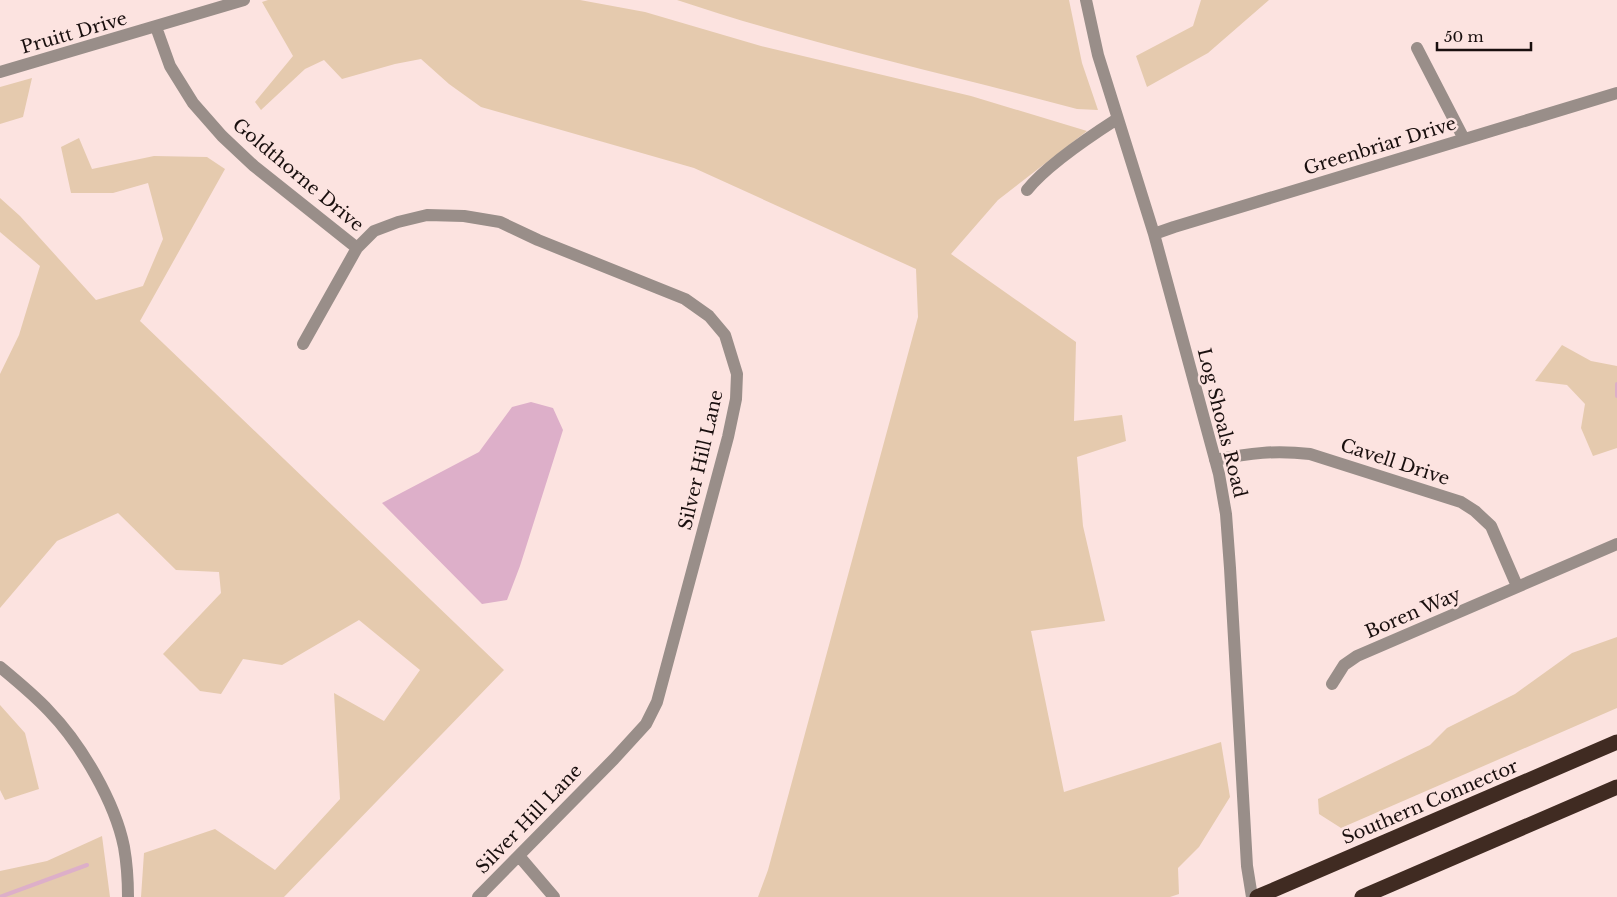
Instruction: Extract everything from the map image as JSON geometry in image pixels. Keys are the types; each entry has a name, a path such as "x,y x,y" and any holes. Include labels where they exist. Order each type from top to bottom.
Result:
{"highway":[{"name":"Southern Connector","path":"1257,897 1617,742"},
{"path":"1362,897 1617,787"}],"street":[{"name":"Pruitt Drive","path":"0,72 244,0"},
{"name":"Log Shoals Road","path":"1086,0 1098,55 1154,234 1216,460 1226,514 1247,866 1252,897"},
{"name":"Goldthorne Drive","path":"156,27 170,66 193,103 222,136 254,166 356,248"},
{"path":"1418,48 1464,139"},
{"name":"Greenbriar Drive","path":"1154,234 1617,92"},
{"path":"1027,190 1034,182 1092,135 1117,119"},
{"name":"Silver Hill Lane","path":"303,344 356,248 374,231 398,222 428,215 464,216 500,222 538,240 685,299 709,316 725,335 732,354 736,374 736,399 728,437 657,702 646,724 520,856 478,897"},
{"name":"Cavell Drive","path":"1216,460 1252,453 1284,451 1310,454 1461,502 1475,511 1491,526 1517,586"},
{"name":"Boren Way","path":"1332,684 1344,665 1357,656 1617,544"},
{"path":"0,667 32,693 50,711 88,762 108,802 121,834 127,863 128,897"},
{"path":"520,856 554,897"}],"shaded area":[{"path":"268,0 580,0 645,12 761,46 971,96 1087,131 998,200 951,254 1076,342 1074,421 1122,415 1126,441 1077,457 1083,526 1105,621 1031,631 1064,792 1221,742 1230,797 1199,847 1178,868 1179,894 1170,897 758,897 768,870 918,317 916,269 694,168 481,107 449,84 421,59 395,64 342,79 324,60 305,69 261,110 255,102 293,56 262,2"},
{"path":"677,0 1069,0 1082,63 1098,110 1077,109 876,58 776,31"},
{"path":"1201,0 1269,0 1208,53 1147,87 1136,56 1193,26"},
{"path":"32,78 23,117 0,124 0,87"},
{"path":"79,138 92,169 154,156 207,157 225,169 140,321 504,670 284,897 141,897 144,853 215,829 275,870 340,799 334,693 384,721 420,670 359,620 282,665 243,659 221,694 200,691 163,654 221,593 219,572 176,570 118,513 57,541 0,608 0,374 19,335 40,266 0,232 0,198 20,216 96,300 143,286 163,239 148,183 113,193 71,193 61,147"},
{"path":"1562,345 1591,361 1617,366 1617,448 1593,456 1581,428 1585,404 1567,385 1535,381"},
{"path":"531,402 553,408 563,430 520,566 507,600 482,604 382,503 479,452 512,407"},
{"path":"1617,637 1617,708 1341,828 1319,814 1318,799 1430,745 1447,728 1515,694 1572,653"},
{"path":"0,705 25,733 39,789 5,800 0,790"},
{"path":"102,836 110,897 0,897 0,871 47,861"}],"waterway":[{"path":"1617,384 1617,396"},
{"path":"0,897 87,865"}]}
